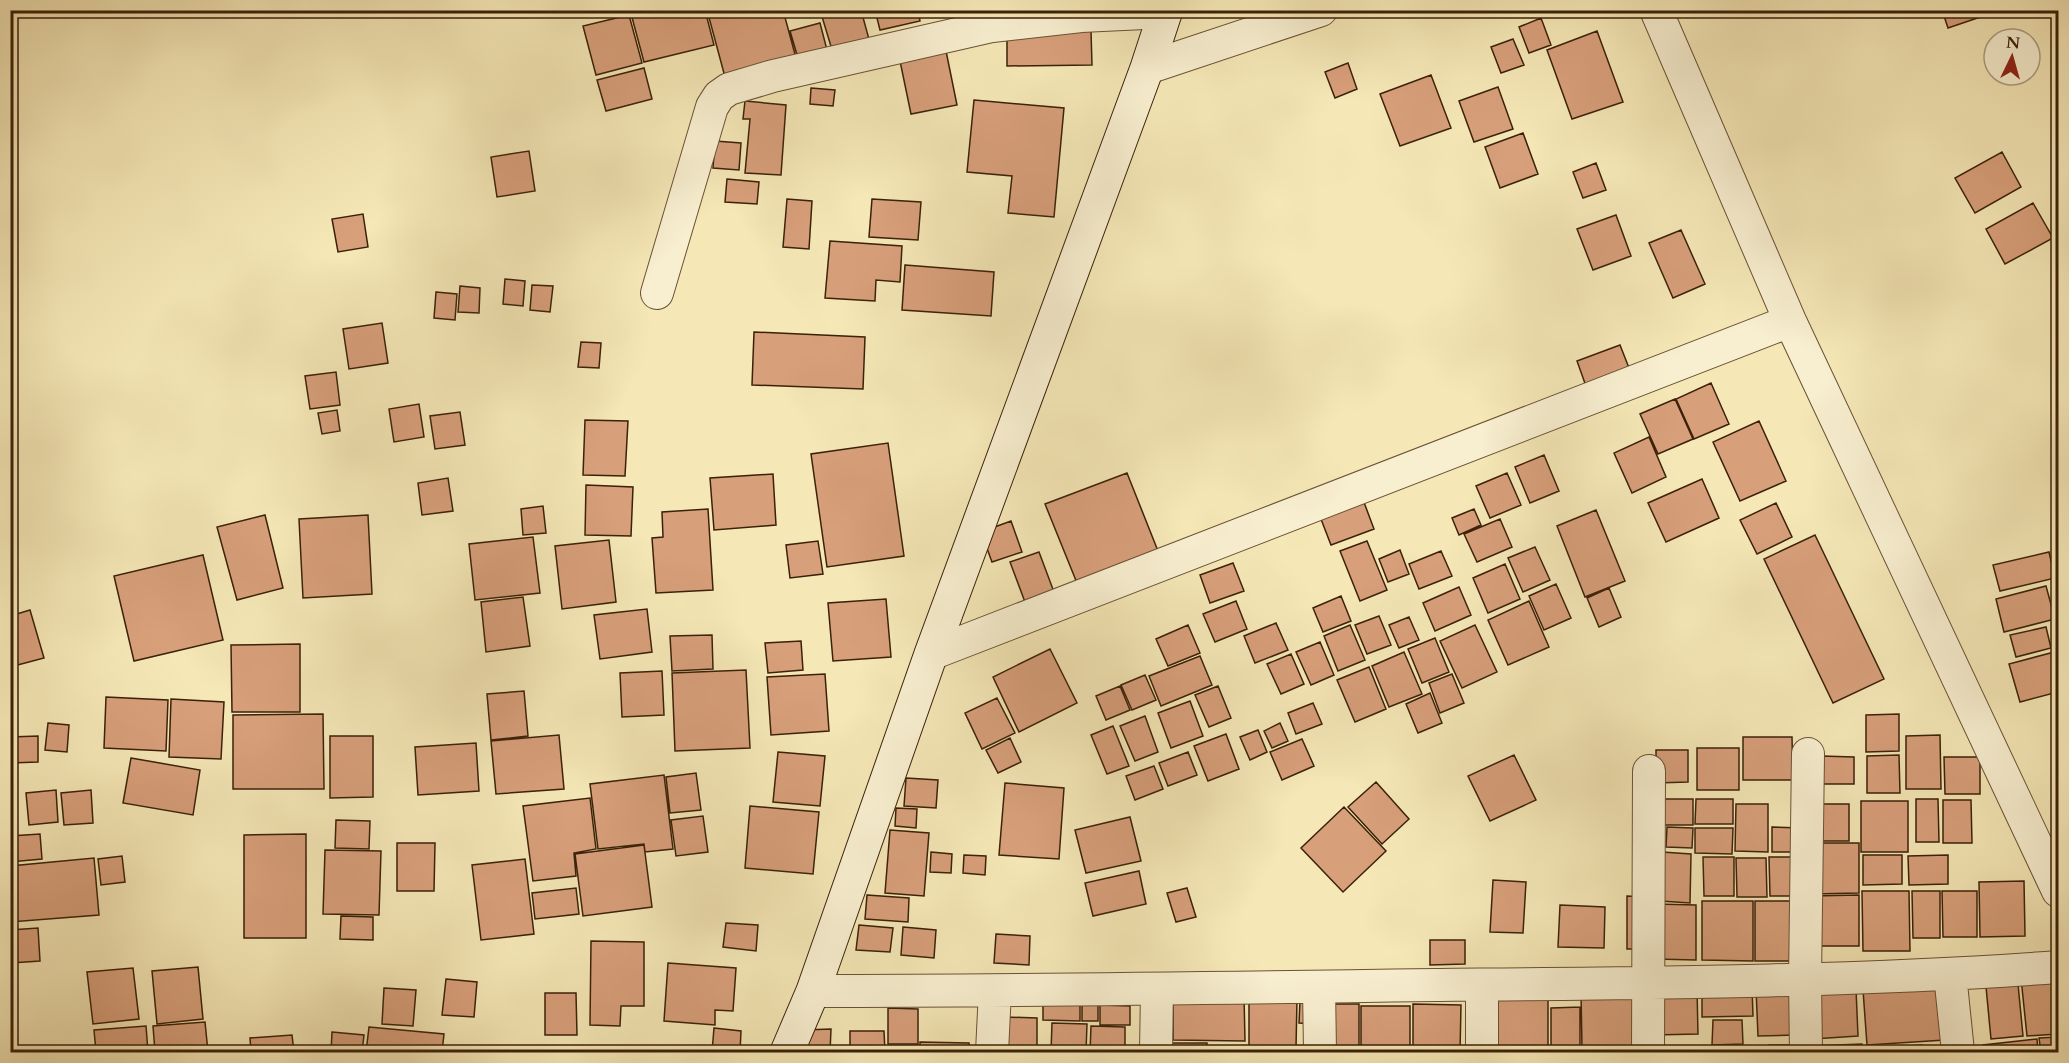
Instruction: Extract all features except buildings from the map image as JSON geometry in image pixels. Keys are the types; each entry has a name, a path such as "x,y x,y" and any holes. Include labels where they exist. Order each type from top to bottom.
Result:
{"street":[{"path":"1147,68 1321,10"},
{"path":"1656,10 1790,321 2058,891"},
{"path":"657,293 712,107 719,96 729,89 773,76 992,26 1081,16 1166,11 931,654 813,991 787,1053"},
{"path":"931,654 1790,321"},
{"path":"1806,1053 1808,754"},
{"path":"1648,1053 1649,771"},
{"path":"813,991 995,991 1805,981 1950,975 2058,967"},
{"path":"1950,975 1958,1053"},
{"path":"1482,985 1482,1053"},
{"path":"1319,987 1320,1053"},
{"path":"1156,1053 1157,989"},
{"path":"992,1053 995,991"}]}
